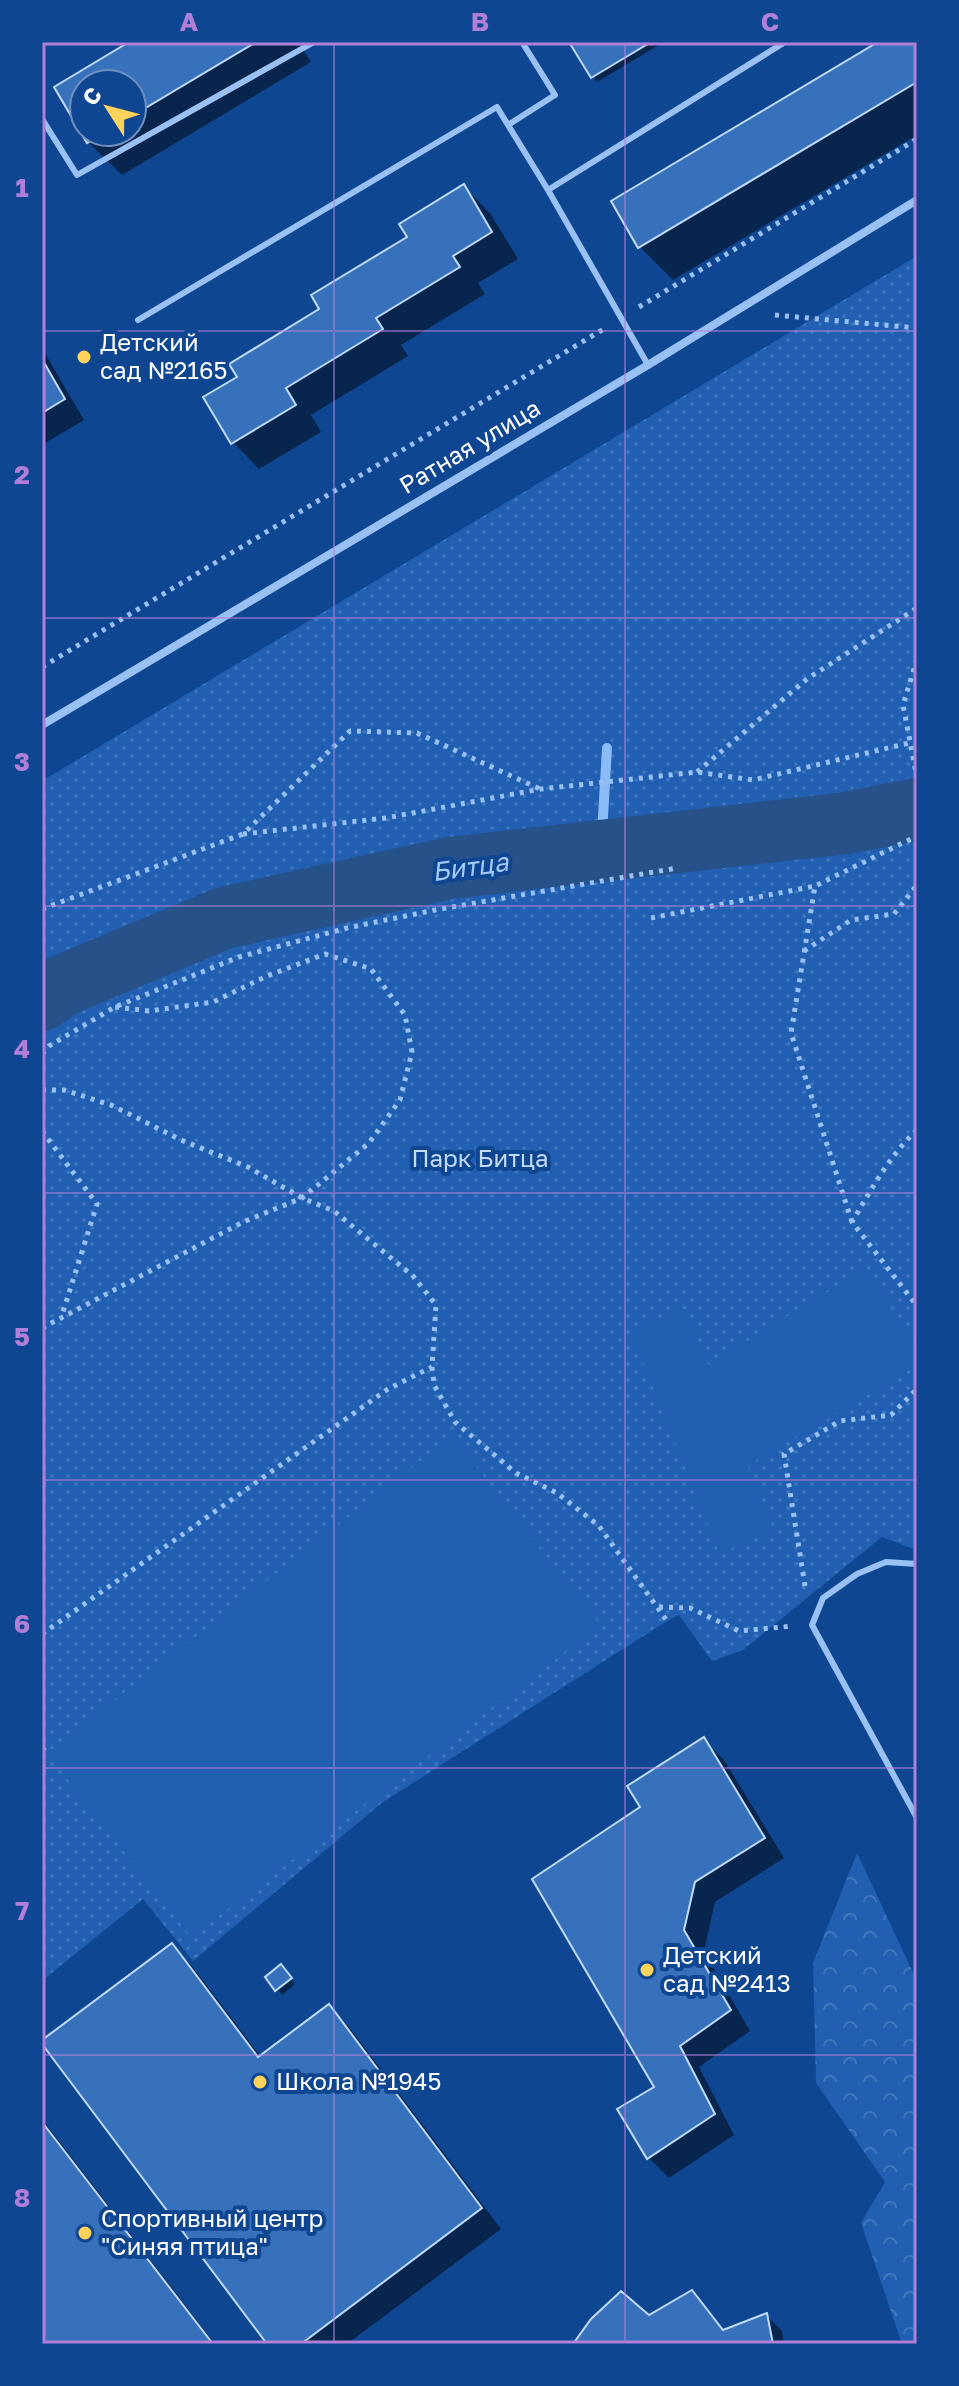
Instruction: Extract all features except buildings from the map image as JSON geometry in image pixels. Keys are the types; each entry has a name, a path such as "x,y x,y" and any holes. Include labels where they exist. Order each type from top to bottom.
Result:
{"street":[{"name":"Ратная улица","path":"42,725 648,365 917,200"}],"lane":[{"path":"42,119 77,175 314,42"},
{"path":"508,125 555,95 522,42"},
{"path":"548,190 785,42"},
{"path":"138,320 497,107 648,365"},
{"path":"917,1564 886,1562 857,1574 823,1598 812,1625 917,1818"}],"path":[{"path":"42,667 917,139"},
{"path":"775,315 917,328"},
{"path":"697,772 807,679 917,608"},
{"path":"917,659 903,705 917,778"},
{"path":"243,834 350,731 417,733 541,789"},
{"path":"42,909 243,834 386,818 541,789 697,772 753,780 909,743"},
{"path":"651,918 815,886 917,836"},
{"path":"42,1054 49,1046 115,1007 239,957 347,928 435,910 677,868"},
{"path":"803,951 851,920 894,914 917,885"},
{"path":"815,886 791,1033 852,1222 917,1306"},
{"path":"42,1328 243,1222 302,1198 369,1143 400,1100 412,1052 405,1015 371,969 325,954 267,976 213,1002 149,1011 115,1007"},
{"path":"42,1090 64,1090 111,1105 181,1140 248,1167 302,1198 334,1211 413,1276 436,1305 432,1367 434,1385 455,1422 516,1473 557,1493 599,1526 667,1621"},
{"path":"852,1222 884,1168 917,1130"},
{"path":"42,1131 97,1204 62,1316"},
{"path":"42,1634 388,1389 432,1367"},
{"path":"659,1607 690,1608 739,1631 812,1625 784,1454 840,1421 891,1415 917,1389"}],"green space":[{"name":"Парк Битца","path":"917,256 917,1550 882,1537 743,1650 712,1661 679,1615 667,1621 383,1802 193,1961 143,1899 42,1981 42,781"},
{"path":"867,1268 917,1351 917,1366 748,1465 774,1531 719,1553 630,1331 684,1308 708,1365"},
{"path":"452,1436 600,1625 191,1937 47,1753"},
{"path":"857,1853 917,1981 917,2344 902,2344 861,2223 885,2182 816,2083 813,1963"}],"waterway":[{"path":"601,851 607,748"},
{"name":"Битца","path":"42,1000 59,987 224,918 450,868 847,823 917,809"}],"place":[{"name":"Детский сад №2165","path":"84,357"},
{"name":"Детский сад №2413","path":"647,1970"},
{"name":"Школа №1945","path":"260,2082"},
{"name":"Спортивный центр \"Синяя птица\"","path":"85,2233"}]}
